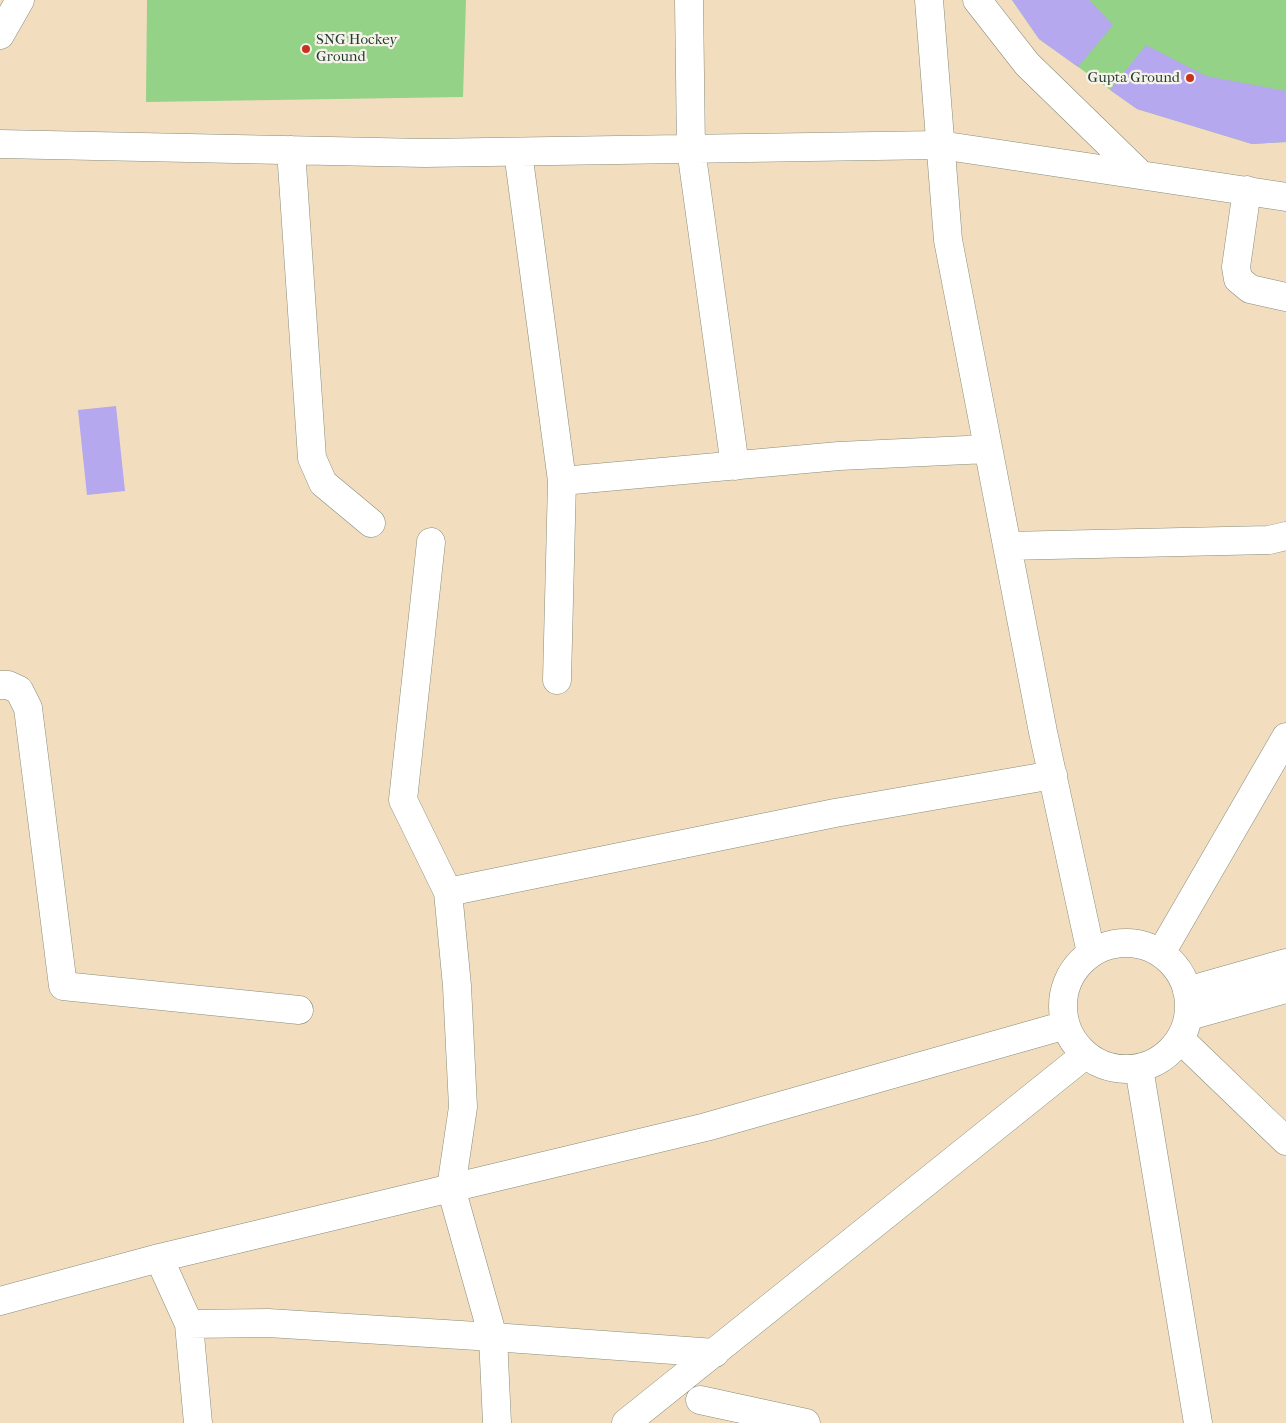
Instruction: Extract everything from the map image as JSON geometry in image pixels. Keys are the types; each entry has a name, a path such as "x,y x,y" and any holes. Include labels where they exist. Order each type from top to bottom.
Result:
{"street":[{"path":"0,36 20,0"},
{"path":"689,0 691,149 735,466"},
{"path":"929,0 948,240 1007,546 1091,953"},
{"path":"977,0 1027,64 1141,175"},
{"path":"0,144 424,153 940,145 1286,197"},
{"path":"291,150 312,458 323,483 371,523"},
{"path":"518,152 562,481 557,680"},
{"path":"1247,190 1236,267 1238,279 1250,289 1286,297"},
{"path":"562,481 848,456 988,449"},
{"path":"1007,546 1269,540 1286,536"},
{"path":"431,542 404,800 448,892 458,986 463,1107 451,1188 493,1337 497,1423"},
{"path":"0,685 8,685 19,690 28,708 63,986 299,1010"},
{"path":"1161,953 1286,737"},
{"path":"448,892 835,813 1053,775"},
{"path":"1286,962 1186,1015 1163,1058 1139,1068 1110,1068 1085,1054 1074,1041 1066,1025 1063,998 1072,973 1091,953 1114,944 1138,943 1161,953 1178,970 1186,1015 1286,1141"},
{"path":"1186,1015 1286,989"},
{"path":"0,1301 159,1258 706,1127 1066,1025"},
{"path":"626,1423 1085,1054"},
{"path":"1139,1068 1198,1423"},
{"path":"159,1258 189,1324 198,1423"},
{"path":"189,1324 268,1323 493,1337 706,1359"},
{"path":"706,1359 701,1412 806,1423"}],"green space":[{"name":"SNG Hockey Ground","path":"147,0 466,0 463,97 146,102"},
{"name":"Gupta Ground","path":"1012,0 1286,0 1286,142 1252,144 1137,109 1039,39"}],"building":[{"path":"1012,0 1089,0 1113,25 1078,67 1039,39"},
{"path":"1146,45 1206,76 1286,91 1286,142 1252,144 1137,109 1110,90"},
{"path":"116,406 125,491 87,495 78,410"}],"place":[{"name":"SNG Hockey Ground","path":"306,49"},
{"name":"Gupta Ground","path":"1190,78"}]}
